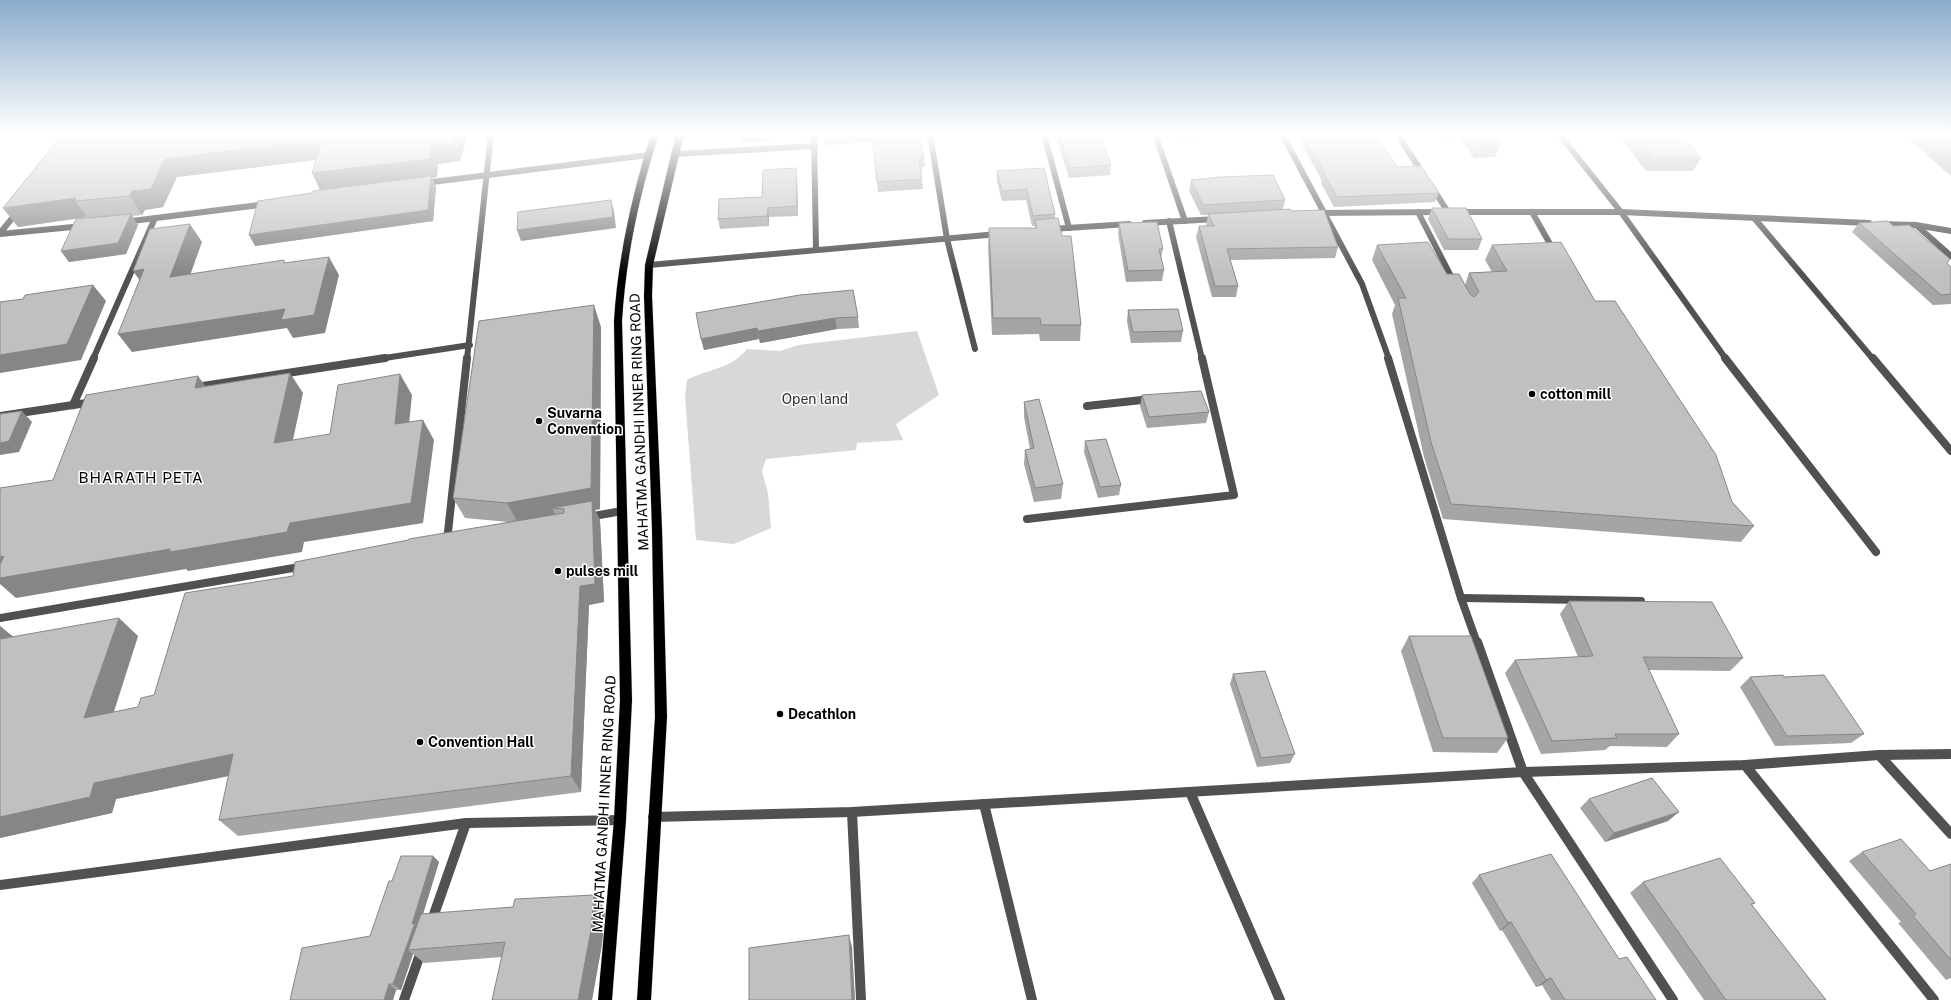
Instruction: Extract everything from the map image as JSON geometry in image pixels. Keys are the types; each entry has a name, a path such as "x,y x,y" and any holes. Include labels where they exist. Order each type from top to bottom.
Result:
{"main road":[{"name":"MAHATMA GANDHI INNER RING ROAD","path":"605,1000 620,820 626,700 618,321 620,278 624,251 642,181"},
{"name":"MAHATMA GANDHI INNER RING ROAD","path":"644,1000 661,716 657,529 648,266 669,181"}],"street":[{"path":"416,184 442,181"},
{"path":"447,541 470,346 486,181"},
{"path":"815,181 816,250"},
{"path":"938,181 947,239 975,349"},
{"path":"1056,181 1069,228"},
{"path":"1171,181 1185,221"},
{"path":"1307,181 1362,284 1391,363 1461,598 1523,772 1673,1000"},
{"path":"1428,181 1448,212"},
{"path":"1596,181 1621,212 1744,384 1876,552"},
{"path":"116,222 274,203"},
{"path":"0,234 24,204"},
{"path":"1418,212 1456,288"},
{"path":"1308,214 1418,212 1621,212 1916,225 1951,231"},
{"path":"1532,212 1558,257"},
{"path":"73,405 155,218"},
{"path":"1046,230 1224,218"},
{"path":"1755,219 1951,451"},
{"path":"1027,519 1234,495 1206,393 1168,222"},
{"path":"0,234 93,225"},
{"path":"1916,225 1951,256"},
{"path":"648,266 1008,234"},
{"path":"189,388 470,346"},
{"path":"1087,406 1156,398"},
{"path":"0,416 104,401"},
{"path":"576,519 622,511"},
{"path":"0,618 314,564"},
{"path":"1461,598 1641,601"},
{"path":"654,817 852,812 1523,772 1744,765 1878,755 1951,754"},
{"path":"1878,755 1951,834"},
{"path":"1744,765 1934,1000"},
{"path":"1190,792 1280,1000"},
{"path":"984,804 1032,1000"},
{"path":"852,812 861,1000"},
{"path":"0,885 466,823 620,820"},
{"path":"404,1000 466,823"}],"green space":[{"name":"Open land","path":"917,331 939,395 896,424 903,440 857,443 856,450 766,459 762,471 768,493 771,528 734,544 696,540 685,396 687,380 727,365 741,356 747,349 780,351 798,345"}],"building":[{"path":"25,181 155,181 151,189 132,191 130,196 75,201 76,198 3,208"},
{"path":"394,181 431,181 428,210 249,235 258,201 312,193 313,191"},
{"path":"763,181 796,181 797,206 768,208 767,216 718,219 719,199 762,197"},
{"path":"877,181 897,181 877,182"},
{"path":"999,181 1047,181 1055,214 1033,216 1027,189 1002,191"},
{"path":"1191,181 1276,181 1285,200 1203,205"},
{"path":"1328,181 1431,181 1439,193 1337,197"},
{"path":"611,200 613,217 517,230 518,212"},
{"path":"1432,208 1466,208 1482,239 1448,239"},
{"path":"1290,209 1291,211 1324,210 1338,247 1227,249 1238,286 1215,286 1199,226 1214,226 1208,214"},
{"path":"131,214 118,243 61,251 76,219"},
{"path":"1058,218 1062,236 1071,236 1081,325 1041,325 1040,318 993,318 989,228 1037,228 1035,220"},
{"path":"1888,221 1893,226 1909,225 1950,259 1947,263 1951,267 1951,294 1941,295 1859,223"},
{"path":"1157,222 1163,249 1159,249 1164,270 1128,271 1119,223"},
{"path":"190,224 170,277 284,260 284,263 329,257 314,315 281,320 285,309 118,334 144,269 133,271 150,229"},
{"name":"cotton mill","path":"1428,242 1447,274 1459,274 1470,294 1474,297 1479,292 1469,273 1507,271 1492,245 1561,242 1595,301 1615,301 1716,455 1732,502 1754,526 1451,504 1431,442 1398,298 1406,298 1377,245"},
{"path":"93,285 67,344 0,355 0,302 23,299 25,295"},
{"path":"853,290 858,317 835,318 758,331 757,328 701,339 696,313 800,295"},
{"name":"Suvarna Convention","path":"594,305 591,488 507,503 453,498 479,321"},
{"path":"1178,309 1183,331 1133,332 1128,310"},
{"path":"290,373 274,443 330,434 338,385 400,374 395,424 423,420 411,503 290,523 287,532 170,552 170,549 0,578 0,565 4,556 0,557 0,488 53,480 86,395 198,376 195,388"},
{"path":"1201,391 1209,412 1149,417 1142,395"},
{"path":"1039,399 1063,484 1035,488 1025,450 1034,448 1024,402"},
{"path":"22,411 9,441 0,443 0,414"},
{"path":"1106,439 1121,485 1100,487 1085,441"},
{"path":"592,501 595,584 580,586 571,776 219,820 233,754 94,783 90,797 0,817 0,639 119,618 84,718 138,707 141,698 154,695 185,593 293,576 295,562 409,539 564,513 564,509 552,508"},
{"path":"1569,601 1712,602 1743,658 1643,657 1679,734 1615,734 1617,738 1552,741 1515,660 1593,656"},
{"path":"1409,636 1471,636 1508,738 1443,738"},
{"path":"1265,671 1295,754 1261,758 1233,674"},
{"path":"1783,675 1784,677 1824,675 1864,734 1787,736 1750,677"},
{"path":"1652,778 1679,812 1614,833 1589,799"},
{"path":"1901,839 1930,871 1951,864 1951,960 1913,916 1916,914 1862,852"},
{"path":"1551,854 1619,959 1627,957 1656,1000 1565,1000 1551,978 1546,980 1511,922 1508,923 1479,875"},
{"path":"401,856 433,856 412,924 415,923 393,984 389,984 384,1000 290,1000 302,948 370,936 389,881 392,881"},
{"path":"1720,858 1755,903 1751,904 1826,1000 1726,1000 1643,882"},
{"path":"594,895 591,930 578,1000 492,1000 505,942 408,950 421,914 513,907 515,899"},
{"path":"849,935 852,1000 749,1000 749,948"}],"place":[{"name":"cotton mill","path":"1532,394"},
{"name":"Suvarna Convention","path":"539,421"},
{"name":"pulses mill","path":"558,571"},
{"name":"Decathlon","path":"780,714"},
{"name":"Convention Hall","path":"420,742"}],"district":[{"name":"BHARATH PETA","path":"141,478"}]}
